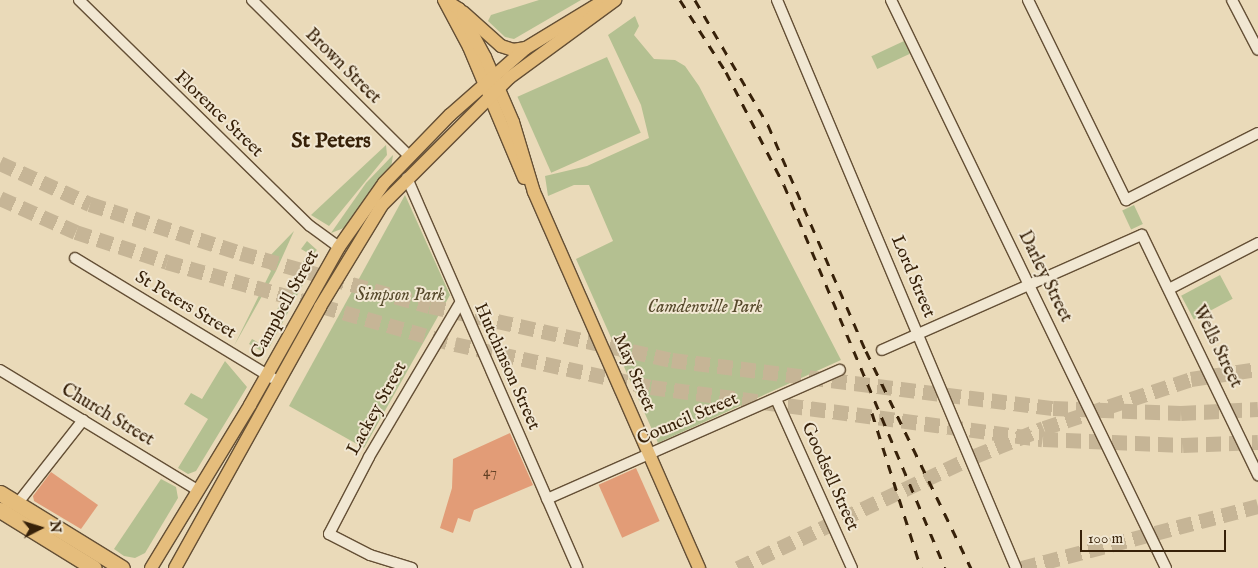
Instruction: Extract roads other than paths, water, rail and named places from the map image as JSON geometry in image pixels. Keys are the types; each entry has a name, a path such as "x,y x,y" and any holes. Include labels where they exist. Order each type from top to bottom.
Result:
{"highway":[{"path":"0,493 122,568"},
{"path":"0,510 94,568"}],"main road":[{"path":"445,0 459,9 501,46 513,50 526,48"},
{"path":"445,0 489,80"},
{"name":"Campbell Street","path":"151,568 267,375 339,247 384,183 409,156 489,80 526,48 605,0"},
{"name":"Campbell Street","path":"175,568 365,229 406,178 494,93 615,0"},
{"path":"459,9 489,80"},
{"name":"May Street","path":"489,80 494,93 513,122 534,192 699,568"}],"street":[{"name":"Florence Street","path":"79,0 303,220 339,247"},
{"name":"Brown Street","path":"252,0 409,156"},
{"name":"Lord Street","path":"777,0 1016,568"},
{"name":"Darley Street","path":"891,0 1166,568"},
{"path":"1028,0 1126,200 1258,133"},
{"path":"1232,0 1258,50"},
{"name":"Hutchinson Street","path":"406,178 577,568"},
{"name":"Wells Street","path":"1030,284 1142,235 1258,475"},
{"path":"1169,289 1258,243"},
{"name":"St Peters Street","path":"75,258 279,382"},
{"path":"882,350 1030,284"},
{"name":"Lackey Street","path":"412,568 370,555 329,534 383,432 460,303"},
{"name":"Church Street","path":"0,370 197,490"},
{"name":"Council Street","path":"548,499 650,456 840,370"},
{"name":"Goodsell Street","path":"776,399 852,568"},
{"path":"17,504 84,420"}],"tunnel":[{"path":"0,163 90,204 241,253 430,306 672,360 1053,408 1181,413 1258,409"},
{"path":"0,198 76,232 167,262 455,344 651,387 1043,439 1183,445 1258,442"},
{"path":"738,568 975,456 1044,428 1191,379 1258,369"},
{"path":"1022,568 1258,506"}],"railway":[{"path":"680,0 726,72 784,185 945,568"},
{"path":"695,0 768,125 866,351 971,568"},
{"path":"872,413 921,568"}],"district":[{"name":"St Peters","path":"331,142"}],"park label":[{"name":"Simpson Park","path":"400,296"},
{"name":"Camdenville Park","path":"705,308"}]}
